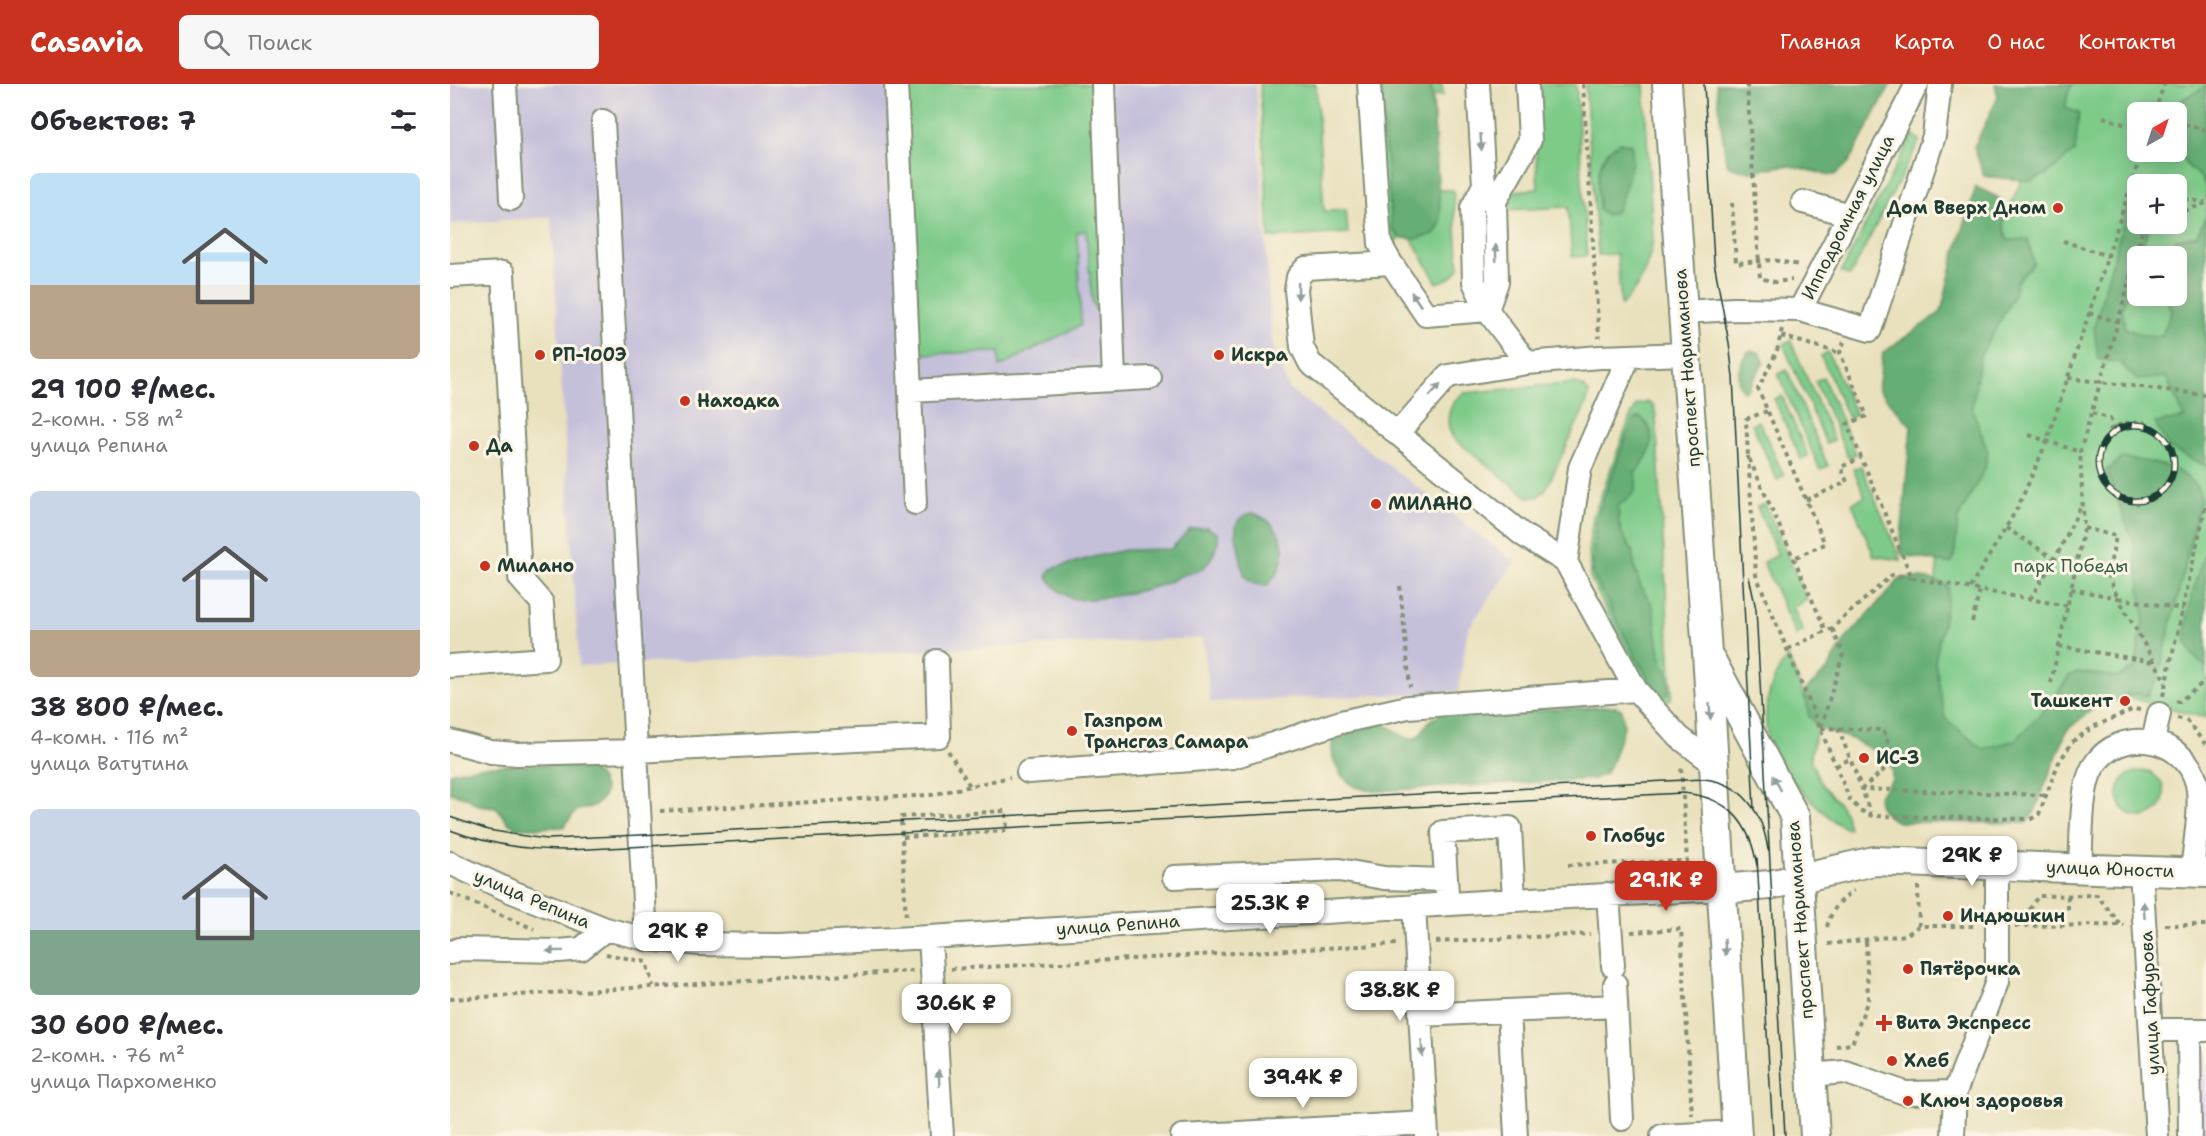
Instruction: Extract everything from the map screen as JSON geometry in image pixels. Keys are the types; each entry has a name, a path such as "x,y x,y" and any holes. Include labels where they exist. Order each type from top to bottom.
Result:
{"main road":[{"name":"проспект Нариманова","path":"1666,84 1687,354 1737,1134"},
{"name":"проспект Нариманова","path":"1707,652 1796,817 1815,1136"},
{"name":"улица Юности","path":"1800,878 1874,861 2199,872"},
{"name":"улица Репина","path":"1722,889 1758,887 1800,878"}],"street":[{"path":"505,84 511,199"},
{"path":"896,84 915,503"},
{"path":"1103,84 1114,380"},
{"path":"1369,84 1380,244 1426,315 1487,310"},
{"path":"1478,84 1484,185 1472,208 1474,282 1487,310 1527,363"},
{"path":"1487,310 1497,282 1495,201 1530,141 1527,84"},
{"name":"Ипподромная улица","path":"1683,312 1734,309 1800,310 1917,84"},
{"path":"1800,310 1870,330 1934,136 1940,84"},
{"path":"603,121 646,939"},
{"path":"1803,202 1850,215"},
{"path":"1392,263 1305,268 1298,277 1296,290 1302,347 1310,363 1523,535 1566,562 1636,690 1679,737 1714,764"},
{"path":"450,276 503,273 520,578 542,603 546,659 450,666"},
{"path":"1397,434 1448,376 1527,363 1600,357 1687,354"},
{"path":"1566,562 1580,468 1629,356"},
{"path":"911,391 1150,378"},
{"path":"450,741 491,752 517,754 636,751 939,736 937,661"},
{"path":"1028,772 1233,758 1341,722 1412,707 1636,690"},
{"path":"2153,742 2156,703"},
{"path":"2080,867 2086,782 2094,766 2106,753 2122,743 2140,740 2160,743 2177,752 2190,767 2197,785 2199,872"},
{"path":"1447,904 1443,832 1510,828 1514,900"},
{"name":"улица Репина","path":"450,863 510,891 606,929 646,939 700,944 781,945 930,937 1608,894 1722,889"},
{"path":"1953,1136 1955,1092 1996,982 1997,864"},
{"name":"улица Гафурова","path":"2141,869 2157,1136"},
{"path":"1174,877 1339,870 1384,878 1446,880"},
{"path":"1608,894 1622,1119"},
{"path":"1182,1136 1427,1130 1414,906"},
{"path":"450,953 459,949 560,951 581,949 606,929"},
{"path":"930,937 942,1136"},
{"path":"1420,1015 1509,1011 1615,986"},
{"path":"1509,1011 1516,1136"},
{"path":"2151,1030 2198,1030 2198,1060 2190,1136"},
{"path":"1811,1075 1845,1072 1905,1094 1955,1092"},
{"path":"1662,1136 1737,1134"}],"path":[{"path":"1583,84 1600,357"},
{"path":"1732,204 1736,263 1759,261 1773,261 1799,264 1792,280 1775,282 1760,278 1759,261 1747,84"},
{"path":"2158,102 2164,84"},
{"path":"2103,117 2127,125"},
{"path":"2187,125 2206,130"},
{"path":"1970,588 2018,507 2047,441 2127,197"},
{"path":"2187,199 2206,202"},
{"path":"2187,210 2206,202"},
{"path":"2052,683 2084,528 2080,452 2142,234"},
{"path":"2140,240 2143,246"},
{"path":"2063,241 2108,256"},
{"path":"2089,313 2118,322"},
{"path":"1850,324 1840,353 1867,416 1847,424 1912,578"},
{"path":"1794,558 1825,544 1758,389 1777,351 1781,336 1840,353"},
{"path":"2068,378 2206,395"},
{"path":"1767,411 1746,419 1756,575 1850,801 1860,810 1872,816 2031,819 2039,814 2058,764 2072,742 2093,727 2134,709 2144,711 2156,703 2166,682 2206,504"},
{"path":"2092,413 2110,419 2115,427"},
{"path":"2109,430 2123,423 2145,422"},
{"path":"2029,435 2080,452"},
{"path":"1748,456 1826,631"},
{"path":"1806,500 1847,482 1840,467 1861,458"},
{"path":"2030,599 2055,559 2083,503"},
{"path":"2006,528 2055,559"},
{"path":"2084,528 2116,536 2108,575 2118,598 2166,682"},
{"path":"1788,649 1832,628 1892,575 2068,606"},
{"path":"1400,586 1412,707"},
{"path":"2072,589 2183,609"},
{"path":"1972,622 1980,590"},
{"path":"1821,728 1843,654 1832,628"},
{"path":"2060,646 2154,662"},
{"path":"2206,680 2179,702 2175,717 2186,720 2206,745"},
{"path":"2156,703 2179,702"},
{"path":"1821,728 1883,730 1895,760 1862,789"},
{"path":"1838,728 1872,816"},
{"path":"939,736 970,786"},
{"path":"1568,865 1687,861 1679,737"},
{"path":"1836,766 1850,759"},
{"path":"639,812 931,795 1028,772"},
{"path":"1862,789 2045,795"},
{"path":"903,837 1007,831 1006,812 902,817 907,938"},
{"path":"1907,884 1918,883 1918,926"},
{"path":"1827,928 1832,911 1858,888"},
{"path":"2020,926 2038,896 2097,895 2120,925"},
{"path":"2068,896 2068,911"},
{"path":"1436,942 1681,929 1693,1134"},
{"path":"1836,1046 1852,1044 1868,999 1866,940"}],"shaded area":[{"path":"450,84 1256,84 1272,344 1289,389 1515,562 1468,629 1458,692 1210,702 1203,638 579,666 551,217 450,224"},
{"path":"2179,1041 2206,1041 2206,1136 2181,1136"}],"green space":[{"path":"905,84 1094,84 1107,309 1096,311 1092,301 1086,231 1077,232 1081,325 999,367 999,352 920,354"},
{"path":"1260,84 1316,84 1324,211 1346,210 1348,233 1269,238"},
{"path":"1373,84 1442,84 1443,95 1433,96 1437,190 1453,190 1459,268 1452,277 1437,283 1409,234 1393,242 1383,232"},
{"path":"1380,84 1431,84 1441,223 1434,234 1415,239 1400,238 1392,229"},
{"path":"1536,84 1576,84 1587,256 1572,257 1568,207 1506,210 1514,191 1538,189 1533,92"},
{"path":"1585,84 1644,84 1653,239 1643,276 1621,306 1617,254 1598,255"},
{"path":"1716,84 1891,84 1848,164 1834,175 1788,166 1748,171 1733,168 1726,163"},
{"path":"1995,84 2073,84 2069,90 2065,108 2079,113 2075,151 2045,175 2031,181 1984,176 1974,147 1998,97"},
{"name":"парк Победы","path":"2062,84 2206,84 2206,718 2120,695 2092,707 2065,729 1919,772 1958,330"},
{"path":"2206,86 2206,188 2202,179 2184,162 2187,162 2187,102 2179,102"},
{"path":"1912,135 1920,140 1850,276 1841,272"},
{"path":"1620,142 1631,145 1632,160 1616,212 1606,215 1599,209 1599,171 1605,155"},
{"path":"1976,187 1999,198 2007,240 2028,239 2034,263 2017,281 2012,299 1980,357 1972,408 1988,452 1985,468 1958,519 1954,559 1951,563 1946,563 1902,555 1900,550 1911,426 1878,389 1883,353 1941,312 1953,261"},
{"path":"2127,210 2127,234 2147,234 2143,246 2127,246 2127,293 2122,308 2125,328 2141,335 2162,336 2171,311 2169,306 2187,306 2187,246 2173,246 2176,239 2197,235 2206,216 2206,466 2169,448 2155,423 2185,418 2166,377 2137,380 2120,363 2098,359 2094,327"},
{"path":"1791,341 1834,440 1826,443 1783,344"},
{"path":"1751,350 1760,353 1764,362 1748,389 1743,391 1738,381 1739,369"},
{"path":"1828,352 1856,415 1848,418 1821,356"},
{"path":"1787,370 1828,466 1820,470 1778,374"},
{"path":"1823,377 1856,454 1848,457 1815,381"},
{"path":"1573,383 1584,387 1589,393 1587,402 1547,487 1537,497 1528,497 1453,438 1450,432 1448,419 1451,407 1464,393"},
{"path":"1782,396 1808,456 1801,459 1774,399"},
{"path":"1648,402 1654,407 1656,417 1672,692 1671,699 1663,702 1657,700 1650,692 1590,577 1589,544 1593,517 1629,420 1637,405"},
{"path":"1639,417 1650,430 1651,445 1645,460 1635,473 1634,493 1618,506 1619,521 1622,534 1632,550 1641,587 1653,606 1660,656 1668,674 1669,691 1667,695 1660,696 1639,663 1593,575 1593,545 1597,516 1627,434 1634,420"},
{"path":"1759,421 1784,476 1777,480 1752,424"},
{"path":"2122,458 2145,461 2180,472 2196,487 2201,498 2158,679 2147,696 2133,694 2095,707 2067,730 2034,813 2025,823 1898,822 1890,817 1882,809 1878,796 1892,780 1892,768 1873,750 1852,739 1821,729 1809,716 1805,691 1828,669 1845,640 1900,579 1911,577 1931,580 1948,587 1935,662 1945,718 1983,749 2016,740 2051,702 2070,675 2078,672 2117,677 2135,668 2144,617 2134,544 2106,471"},
{"path":"1861,466 1901,560 1874,556 1852,503 1865,497 1853,469"},
{"path":"1765,504 1807,600 1793,607 1803,631 1796,635 1763,562 1778,555 1757,507"},
{"path":"1253,513 1264,518 1273,526 1282,545 1283,555 1280,566 1266,586 1253,583 1246,577 1236,536 1240,519"},
{"path":"1207,527 1218,534 1216,549 1211,559 1198,571 1158,586 1107,597 1076,599 1059,591 1047,577 1051,569 1097,556 1125,550 1171,549 1190,529"},
{"path":"2206,551 2206,667 2193,654 2186,637 2193,594"},
{"path":"1788,656 1817,729 1811,762 1822,785 1846,814 1849,829 1831,819 1788,776 1776,760 1769,743 1766,720 1768,697 1781,665"},
{"path":"1615,706 1622,710 1624,727 1612,762 1605,774 1593,779 1374,791 1352,785 1341,775 1333,756 1332,743 1335,735 1343,730 1374,724 1385,725 1408,738 1413,738 1418,737 1430,720 1441,714"},
{"path":"499,765 581,765 597,775 605,792 601,800 594,805 577,810 563,827 514,827 496,807 477,805 466,797 450,793 450,773 466,769"},
{"path":"2141,771 2157,778 2164,794 2157,810 2141,817 2125,810 2118,794 2125,778"}],"tram line":[{"path":"1704,84 1714,262 1733,377 1754,810"},
{"path":"1749,577 1756,609 1785,1136"},
{"path":"450,817 488,830 548,839 1704,779 1730,787 1749,802 1762,824 1768,850"},
{"path":"450,830 509,846 569,850 1683,793 1713,800 1735,815 1749,837 1757,866"},
{"path":"1757,858 1773,1136"}],"railway":[{"path":"2136,425 2150,428 2163,436 2171,449 2174,463 2171,477 2163,490 2150,498 2136,501 2122,498 2109,490 2101,477 2098,463 2101,449 2109,436 2122,428 2136,425"}],"place":[{"name":"Дом Вверх Дном","path":"2058,208"},
{"name":"РП-100Э","path":"540,355"},
{"name":"Искра","path":"1219,355"},
{"name":"Находка","path":"685,401"},
{"name":"Да","path":"474,446"},
{"name":"МИЛАНО","path":"1376,504"},
{"name":"Милано","path":"485,566"},
{"name":"Ташкент","path":"2125,701"},
{"name":"Газпром Трансгаз Самара","path":"1072,731"},
{"name":"ИС-3","path":"1864,758"},
{"name":"Глобус","path":"1591,836"},
{"name":"Индюшкин","path":"1948,916"},
{"name":"Пятёрочка","path":"1908,969"},
{"name":"Вита Экспресс","path":"1884,1023"},
{"name":"Хлеб","path":"1892,1061"},
{"name":"Ключ здоровья","path":"1908,1101"}]}
